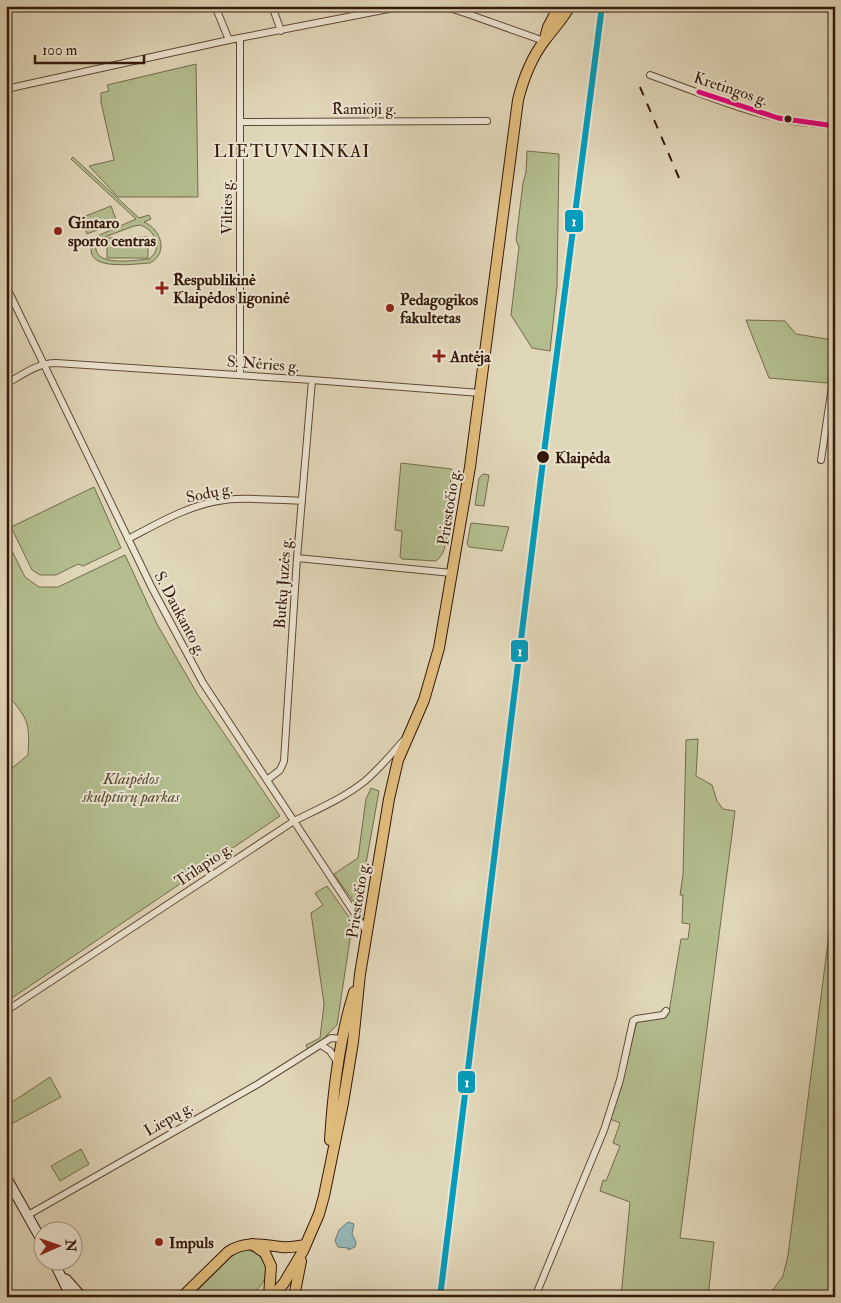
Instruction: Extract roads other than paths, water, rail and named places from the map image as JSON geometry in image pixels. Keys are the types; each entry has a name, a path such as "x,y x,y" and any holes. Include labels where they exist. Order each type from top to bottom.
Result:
{"main road":[{"path":"544,41 548,27 559,6"},
{"path":"544,41 562,21 570,6"},
{"name":"Priestočio g.","path":"270,1297 284,1283 304,1248 319,1214 343,1103 353,1042 360,974 392,782 398,760 424,700 435,666 452,573 470,467 518,100 528,70 544,41"},
{"name":"Priestočio g.","path":"329,1168 332,1102 344,1024 360,974"},
{"path":"342,1039 353,1042"},
{"path":"6,1177 32,1222"},
{"path":"251,1244 265,1253 271,1266 270,1297"},
{"path":"182,1297 228,1252 235,1247 251,1244 304,1248 294,1297"},
{"path":"59,1270 71,1297"},
{"path":"62,1276 82,1297"}],"street":[{"path":"215,6 229,40"},
{"path":"272,6 281,31"},
{"path":"6,89 229,40 281,31 374,9 404,6"},
{"path":"443,6 544,41"},
{"name":"Vilties g.","path":"240,38 240,375"},
{"name":"Kretingos g.","path":"650,75 778,118 835,126"},
{"name":"Ramioji g.","path":"240,122 487,122"},
{"name":"S. Daukanto g.","path":"6,286 128,539 186,654 203,683 367,932"},
{"path":"6,384 44,363"},
{"name":"S. Nėries g.","path":"44,363 480,393"},
{"path":"821,460 834,370"},
{"name":"Butkų Juzės g.","path":"267,780 280,770 284,761 297,558 312,380"},
{"name":"Sodų g.","path":"128,539 180,512 210,503 239,498 302,501"},
{"path":"297,558 452,573"},
{"name":"Trilapio g.","path":"6,1011 294,821 343,796 364,781 385,762 409,734"},
{"path":"535,1297 604,1130 620,1080 633,1020 663,1015 666,1011"},
{"name":"Liepų g.","path":"28,1215 258,1084 331,1038 342,1039"},
{"path":"321,1045 330,1051 338,1063"}],"water":[{"path":"348,1222 354,1224 352,1234 356,1242 355,1247 348,1250 348,1248 338,1247 335,1241 339,1230"}],"railway":[{"path":"640,87 682,185"}],"place":[{"name":"Gintaro sporto centras","path":"58,231"},
{"name":"Respublikinė Klaipėdos ligoninė","path":"162,288"},
{"name":"Pedagogikos fakultetas","path":"390,308"},
{"name":"Antėja","path":"439,356"},
{"name":"Klaipėda","path":"543,457"},
{"name":"Impuls","path":"159,1242"}],"district":[{"name":"LIETUVNINKAI","path":"292,151"}],"park label":[{"name":"Klaipėdos skulptūrų parkas","path":"131,787"}]}
